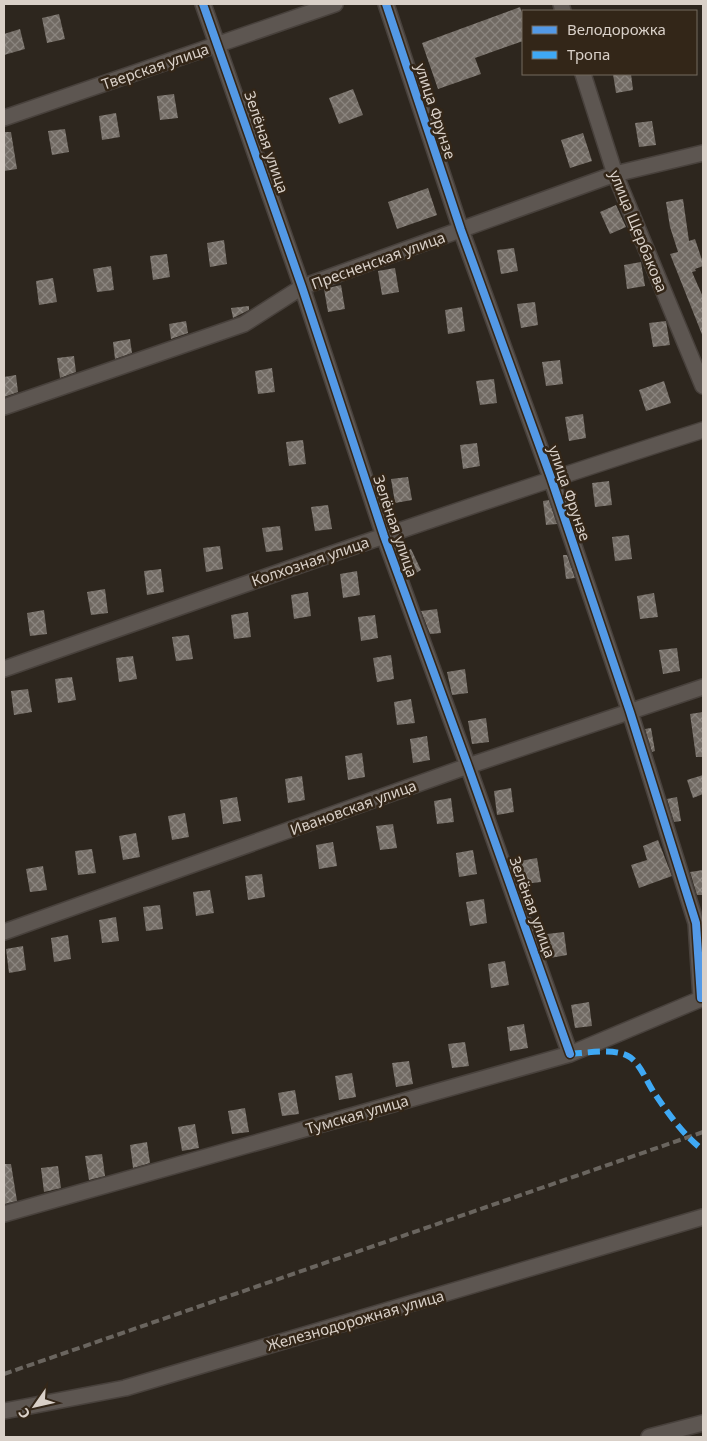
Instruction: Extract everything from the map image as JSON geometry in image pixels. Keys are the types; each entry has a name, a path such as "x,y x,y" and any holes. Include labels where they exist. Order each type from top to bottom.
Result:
{"street":[{"name":"Зелёная улица","path":"203,4 219,44 302,287 384,536 570,1054"},
{"name":"Тверская улица","path":"4,118 335,4"},
{"name":"улица Фрунзе","path":"386,4 461,230 552,478 630,712 696,923 702,998"},
{"name":"улица Щербакова","path":"583,75 615,174 703,386"},
{"name":"Пресненская улица","path":"4,407 244,324 302,287 615,174 703,153"},
{"name":"Колхозная улица","path":"4,670 552,478 703,430"},
{"name":"Ивановская улица","path":"4,932 468,766 703,686"},
{"name":"Тумская улица","path":"4,1214 570,1054 702,998"},
{"name":"Железнодорожная улица","path":"4,1411 125,1388 703,1217"},
{"path":"649,1437 703,1423"}],"building":[{"path":"520,7 522,13 522,41 475,58 481,74 438,89 422,43"},
{"path":"59,14 65,39 47,43 42,18"},
{"path":"20,29 25,49 4,55 4,34"},
{"path":"613,75 631,75 633,90 616,93"},
{"path":"353,89 363,115 339,124 329,98"},
{"path":"174,94 178,118 160,120 157,96"},
{"path":"116,113 120,137 102,140 99,116"},
{"path":"652,121 656,145 639,147 635,123"},
{"path":"65,129 69,152 52,155 48,131"},
{"path":"4,132 11,132 17,169 4,171"},
{"path":"583,133 592,161 570,168 561,140"},
{"path":"428,188 437,215 397,229 388,202"},
{"path":"683,199 689,241 695,239 703,263 703,266 692,272 703,297 703,337 670,254 678,252 670,227 666,202"},
{"path":"616,205 626,227 610,234 600,212"},
{"path":"224,240 227,264 210,267 207,243"},
{"path":"514,248 518,271 501,274 497,250"},
{"path":"167,254 170,277 153,280 150,256"},
{"path":"641,262 645,286 627,289 624,265"},
{"path":"111,266 114,290 97,292 93,269"},
{"path":"395,268 399,292 382,295 378,271"},
{"path":"53,278 57,302 39,305 36,281"},
{"path":"341,285 345,309 328,312 324,289"},
{"path":"535,302 538,325 521,328 517,304"},
{"path":"249,306 249,310 233,318 231,308"},
{"path":"462,307 465,331 448,334 445,310"},
{"path":"186,321 188,333 171,339 169,324"},
{"path":"666,321 670,345 653,347 649,323"},
{"path":"130,339 132,353 115,359 113,342"},
{"path":"74,356 76,372 60,378 57,358"},
{"path":"560,360 563,384 546,386 542,362"},
{"path":"272,368 275,392 258,394 255,371"},
{"path":"16,375 18,392 4,397 4,377"},
{"path":"494,379 497,403 480,405 476,381"},
{"path":"664,381 671,403 646,411 639,390"},
{"path":"583,414 586,438 569,441 565,417"},
{"path":"303,440 306,464 289,466 286,442"},
{"path":"477,443 480,466 463,469 460,445"},
{"path":"408,477 412,500 395,503 391,479"},
{"path":"609,481 612,505 595,507 592,483"},
{"path":"549,500 557,524 546,525 543,501"},
{"path":"328,505 332,529 315,531 311,507"},
{"path":"280,526 283,550 266,552 262,528"},
{"path":"629,535 632,559 615,561 612,537"},
{"path":"220,546 223,569 206,572 203,548"},
{"path":"411,549 421,570 409,577 401,554"},
{"path":"563,555 567,555 575,578 566,579"},
{"path":"161,569 164,592 147,595 144,571"},
{"path":"357,571 360,595 343,598 340,574"},
{"path":"105,589 108,613 91,615 87,592"},
{"path":"308,592 311,616 294,619 291,595"},
{"path":"654,593 658,617 640,619 637,596"},
{"path":"437,609 441,633 430,634 421,611"},
{"path":"44,610 47,634 30,636 27,613"},
{"path":"248,612 251,637 234,639 231,615"},
{"path":"375,615 378,638 361,641 358,617"},
{"path":"189,635 193,659 176,661 172,637"},
{"path":"677,648 680,671 663,674 659,650"},
{"path":"391,655 394,679 377,682 373,658"},
{"path":"133,656 137,679 119,682 116,658"},
{"path":"465,669 468,693 452,695 447,672"},
{"path":"72,677 76,700 58,703 55,679"},
{"path":"28,689 32,712 14,715 11,691"},
{"path":"411,699 415,723 397,725 394,702"},
{"path":"703,712 703,757 696,757 690,714"},
{"path":"486,718 489,742 472,744 468,721"},
{"path":"651,728 655,751 652,752 645,729"},
{"path":"427,736 430,760 413,763 410,739"},
{"path":"362,753 365,777 348,780 345,756"},
{"path":"703,775 703,794 693,798 687,780"},
{"path":"302,776 305,800 288,803 285,779"},
{"path":"511,788 514,812 497,815 494,791"},
{"path":"237,797 241,821 223,824 220,800"},
{"path":"677,797 681,821 674,822 667,799"},
{"path":"451,798 454,822 437,824 434,801"},
{"path":"185,813 189,837 172,840 168,816"},
{"path":"393,824 397,848 380,850 376,826"},
{"path":"136,833 140,857 123,860 119,836"},
{"path":"658,840 672,876 639,888 631,865 647,860 643,846"},
{"path":"333,842 337,866 319,869 316,845"},
{"path":"92,849 96,873 78,875 75,851"},
{"path":"473,850 477,874 459,877 456,853"},
{"path":"537,858 541,882 523,884 520,861"},
{"path":"43,866 47,890 30,892 26,869"},
{"path":"703,870 703,895 697,895 690,872"},
{"path":"262,874 265,897 248,900 245,876"},
{"path":"210,890 214,913 196,916 193,892"},
{"path":"484,899 487,923 470,926 466,902"},
{"path":"160,905 163,929 146,931 143,907"},
{"path":"116,917 119,941 102,943 99,920"},
{"path":"564,932 567,955 550,958 547,934"},
{"path":"68,935 71,959 54,962 51,938"},
{"path":"23,946 26,970 9,973 6,949"},
{"path":"505,961 509,985 491,988 488,964"},
{"path":"589,1002 592,1026 575,1028 571,1005"},
{"path":"524,1024 528,1048 510,1051 507,1027"},
{"path":"465,1042 469,1066 452,1068 448,1044"},
{"path":"409,1061 413,1084 396,1087 392,1063"},
{"path":"352,1073 356,1097 339,1100 335,1076"},
{"path":"295,1090 299,1114 282,1116 278,1093"},
{"path":"245,1108 249,1132 232,1134 228,1111"},
{"path":"195,1124 199,1148 182,1151 178,1127"},
{"path":"147,1142 150,1163 133,1168 130,1145"},
{"path":"102,1154 105,1176 89,1180 85,1156"},
{"path":"4,1164 11,1164 17,1201 4,1204"},
{"path":"58,1166 61,1188 44,1192 41,1168"}],"railway":[{"path":"4,1374 703,1132"}],"marked path":[{"path":"570,1054 615,1052 628,1056 640,1068 671,1116 683,1131 703,1150"}],"cycle path":[{"path":"203,4 302,287 384,536 570,1054"},
{"path":"386,4 461,230 551,478 630,712 696,923 701,998"}]}
